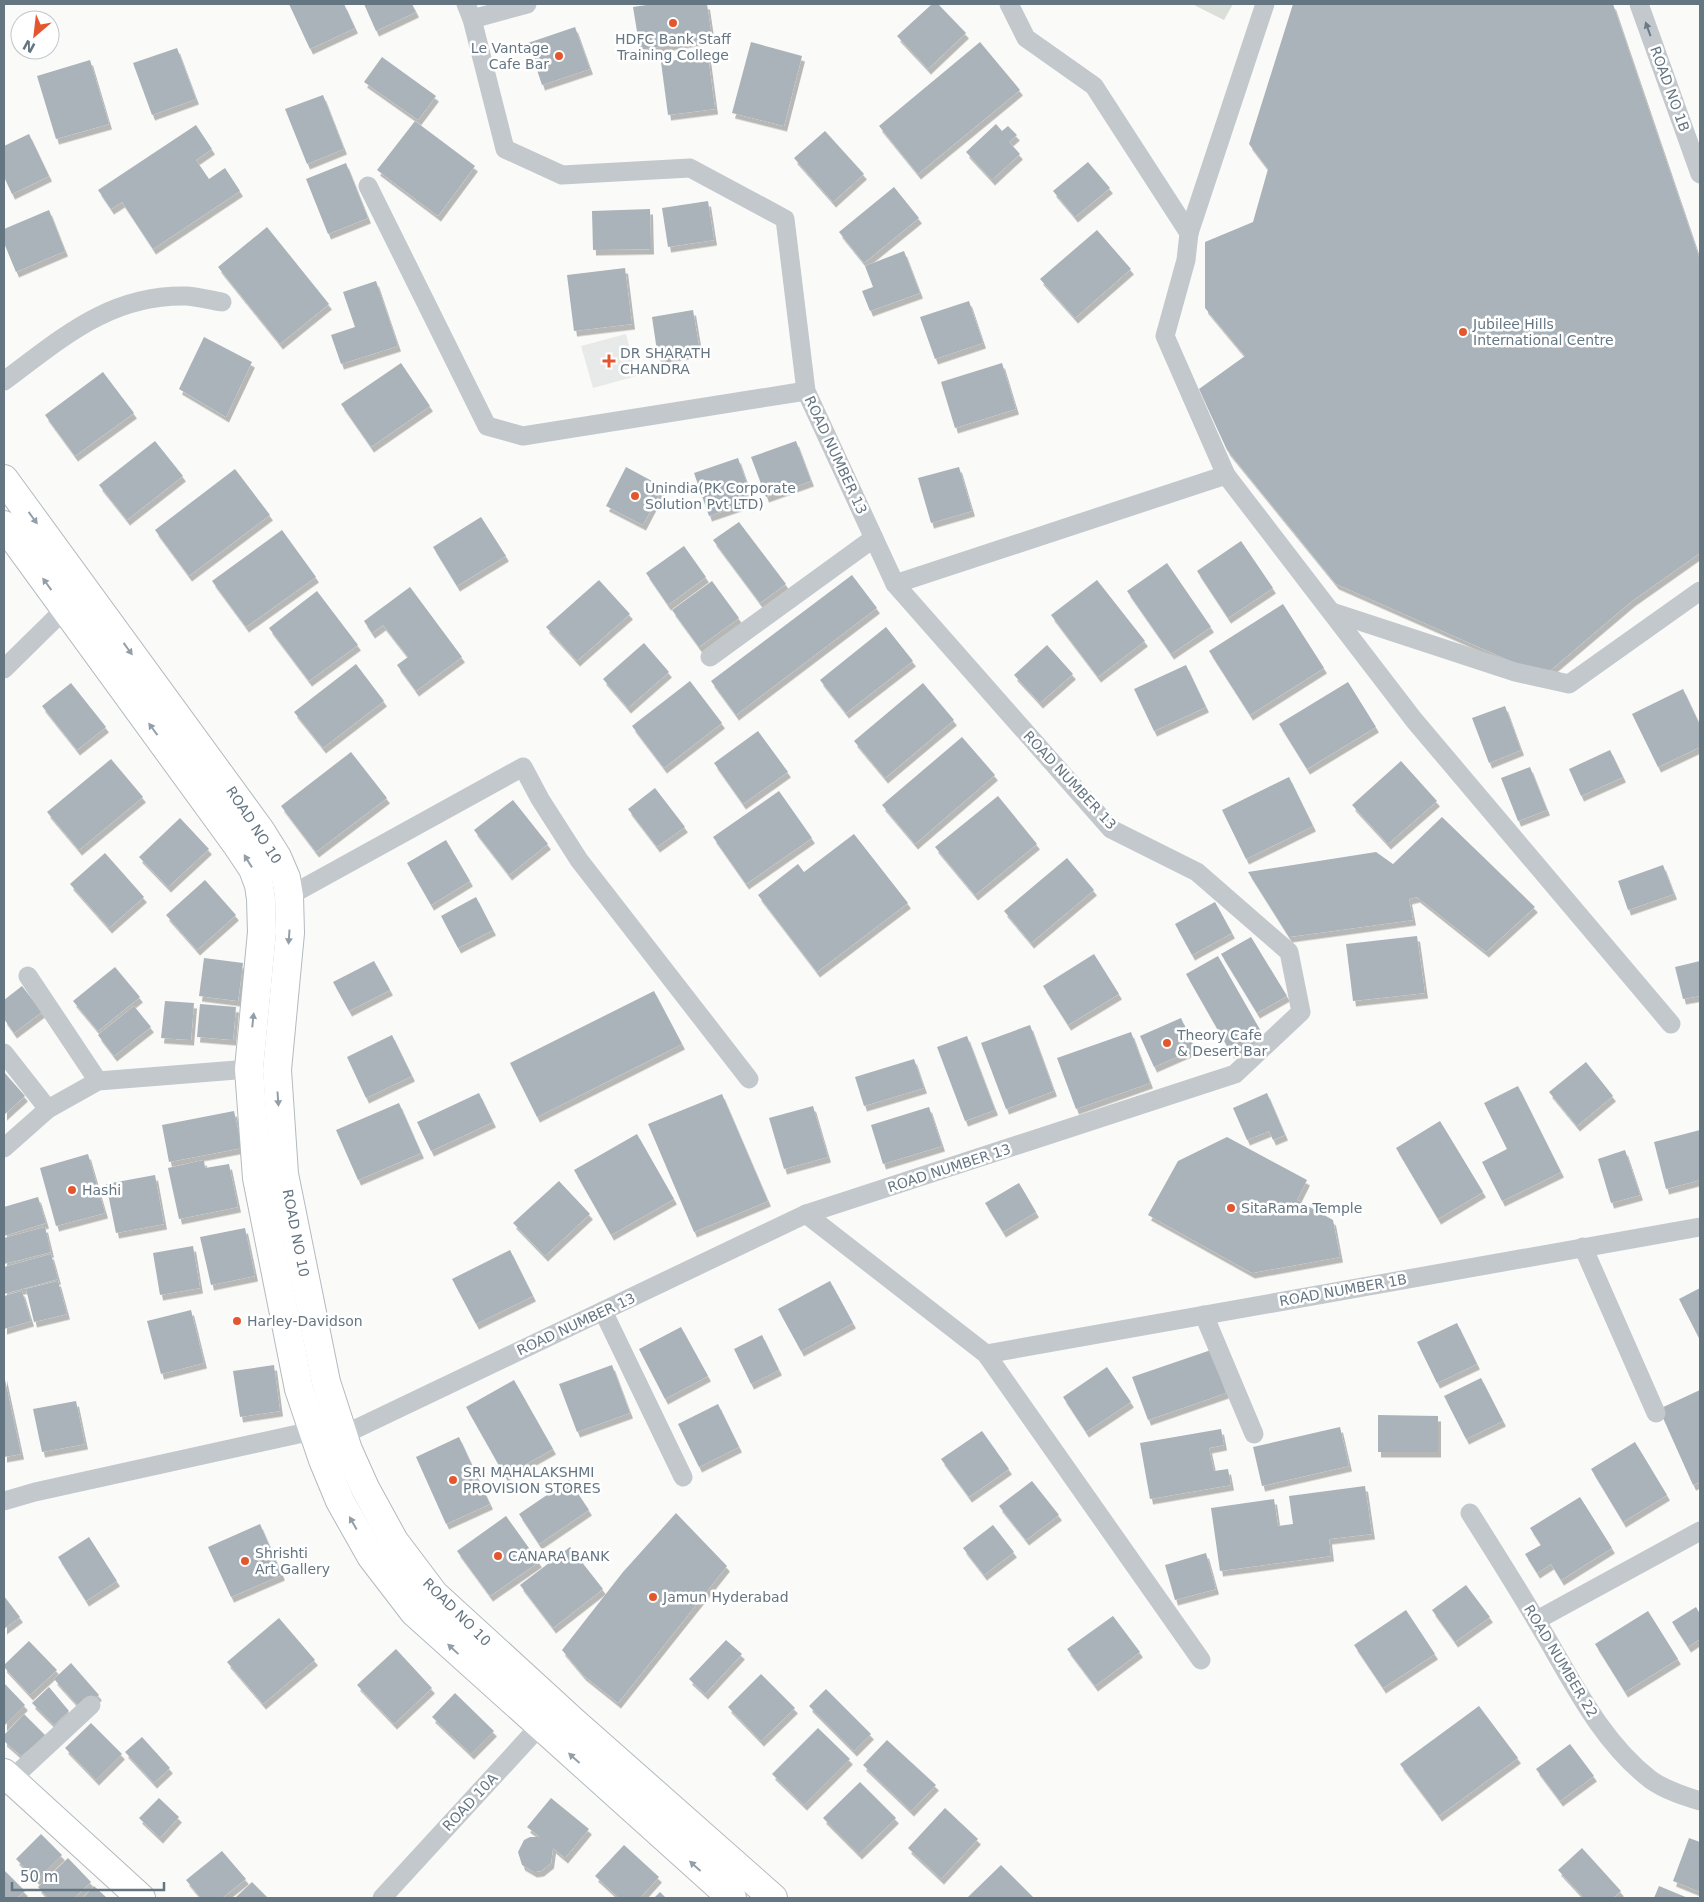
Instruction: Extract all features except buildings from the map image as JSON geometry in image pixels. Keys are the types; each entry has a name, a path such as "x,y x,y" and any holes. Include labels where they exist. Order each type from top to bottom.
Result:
{"main road":[{"name":"ROAD NO 10","path":"4,479 260,830 277,857 286,878 289,896 290,933 277,1070 284,1174 326,1382 343,1435 365,1488 394,1541 434,1594 773,1898"},
{"name":"ROAD NO 10","path":"4,525 237,845 252,869 259,885 262,932 249,1069 257,1178 299,1389 312,1431 340,1501 371,1556 414,1612 539,1727 732,1898"},
{"path":"6,1780 141,1898"}],"street":[{"path":"469,12 527,4"},
{"path":"1010,4 1026,38 1094,86 1188,233"},
{"path":"1265,4 1188,233 1186,260 1165,336 1226,475 1414,720 1671,1024"},
{"name":"ROAD NO 1B","path":"1639,4 1700,174"},
{"name":"ROAD NUMBER 13","path":"343,1435 806,1214 1235,1074 1301,1012 1289,952 1198,872 1111,829 895,584 806,390 786,218 690,168 562,175 505,149 469,12"},
{"path":"368,186 487,426 523,436 806,390"},
{"path":"4,381 58,340 103,312 133,302 161,297 189,296 222,302"},
{"path":"895,584 1226,475"},
{"path":"710,657 874,538"},
{"path":"4,669 85,590"},
{"path":"1332,612 1515,672 1569,684 1700,591"},
{"path":"289,896 523,766 540,799 579,860 749,1079"},
{"path":"28,976 98,1081"},
{"path":"4,1053 48,1109"},
{"path":"4,1148 48,1109 98,1081 249,1069"},
{"path":"806,1214 986,1354 1201,1660"},
{"name":"ROAD NUMBER 1B","path":"986,1354 1700,1227"},
{"path":"1583,1247 1656,1414"},
{"path":"603,1311 683,1478"},
{"path":"1204,1315 1254,1434"},
{"path":"4,1501 35,1492 312,1431"},
{"name":"ROAD NUMBER 22","path":"1470,1512 1588,1710 1624,1753 1652,1781 1700,1801"},
{"path":"1536,1620 1700,1531"},
{"path":"6,1780 91,1705"},
{"name":"ROAD 10A","path":"382,1898 558,1707"}],"shaded area":[{"path":"1192,4 1233,4 1224,20"},
{"name":"DR SHARATH CHANDRA","path":"626,334 637,376 593,388 581,346"}],"place":[{"name":"HDFC Bank Staff Training College","path":"673,23"},
{"name":"Le Vantage Cafe Bar","path":"559,56"},
{"name":"Jubilee Hills International Centre","path":"1463,332"},
{"name":"DR SHARATH CHANDRA","path":"609,361"},
{"name":"Unindia(PK Corporate Solution Pvt LTD)","path":"635,496"},
{"name":"Theory Cafe & Desert Bar","path":"1167,1043"},
{"name":"Hashi","path":"72,1190"},
{"name":"SitaRama Temple","path":"1231,1208"},
{"name":"Harley-Davidson","path":"237,1321"},
{"name":"SRI MAHALAKSHMI PROVISION STORES","path":"453,1480"},
{"name":"CANARA BANK","path":"498,1556"},
{"name":"Shrishti Art Gallery","path":"245,1561"},
{"name":"Jamun Hyderabad","path":"653,1597"}]}
